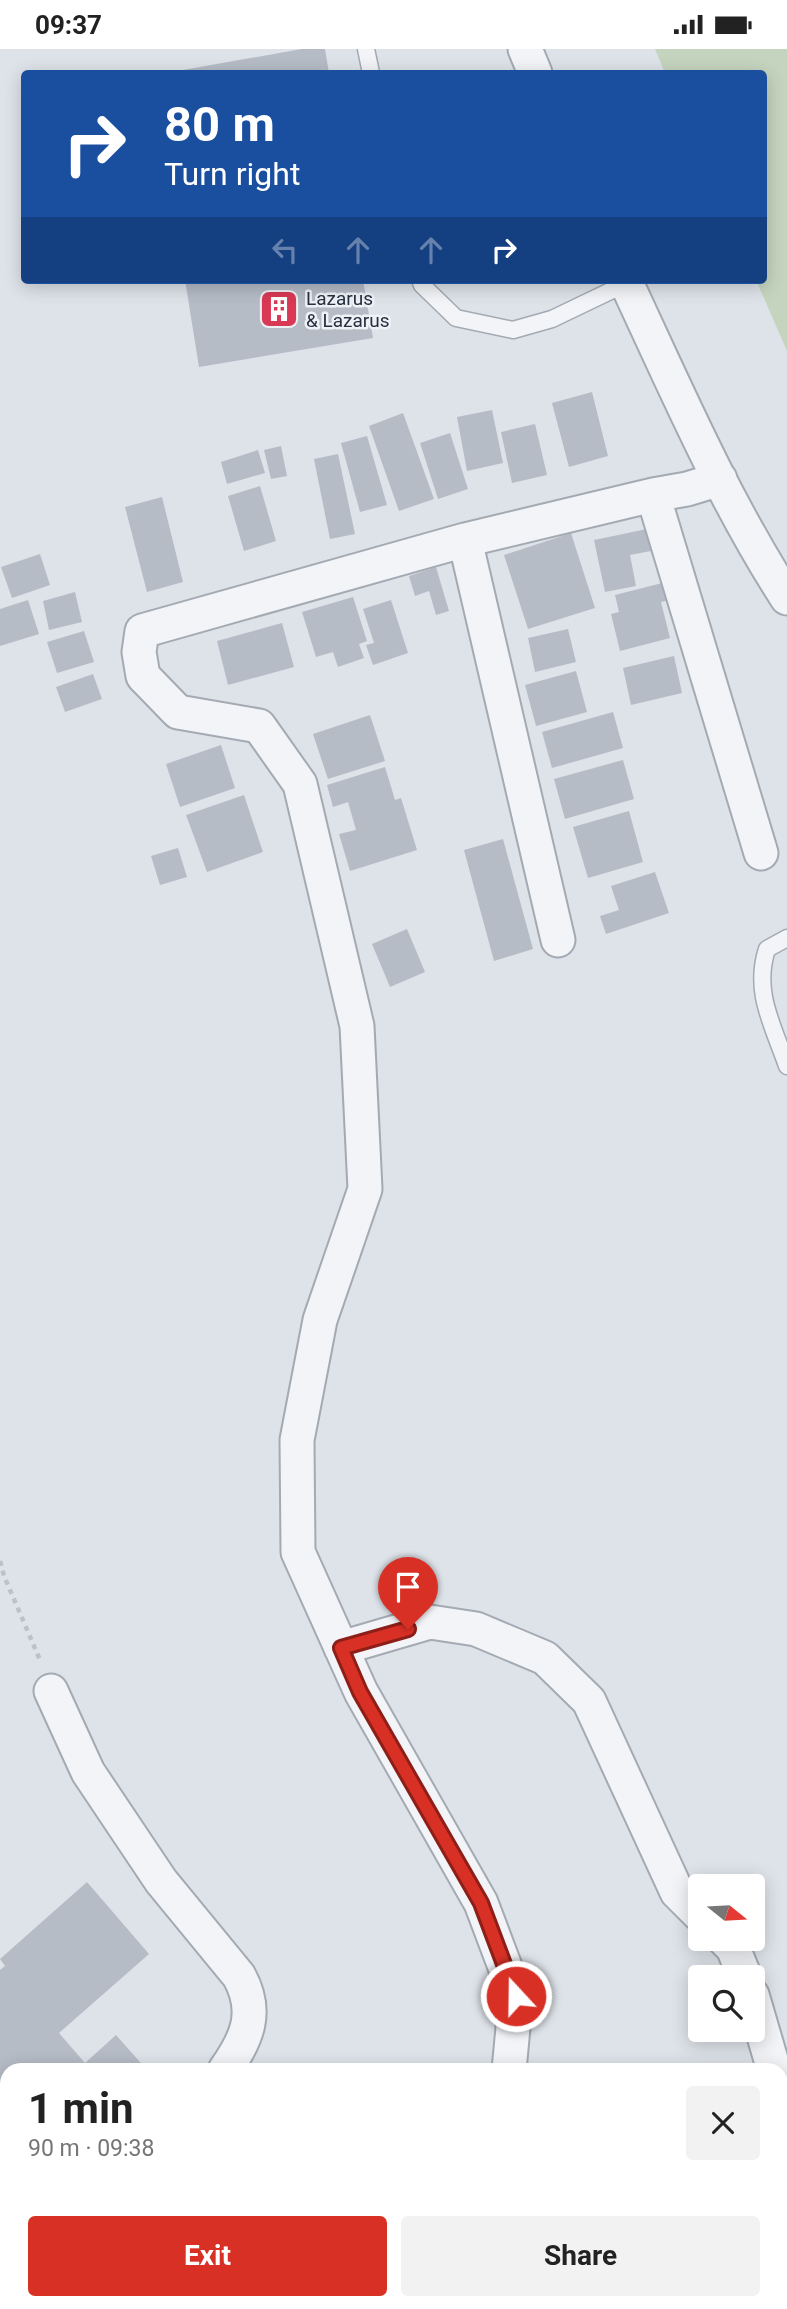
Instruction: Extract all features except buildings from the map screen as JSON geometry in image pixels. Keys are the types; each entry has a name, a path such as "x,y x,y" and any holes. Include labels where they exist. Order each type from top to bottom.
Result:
{"street":[{"path":"524,49 534,70"},
{"path":"627,284 720,479 787,598"},
{"path":"510,2063 516,1996 481,1903 360,1692 298,1552 297,1440 320,1319 365,1189 357,1026 300,784 259,726 178,712 143,676 139,652 142,631 465,540 720,479"},
{"path":"653,495 761,853"},
{"path":"465,540 558,940"},
{"path":"341,1648 430,1622 476,1629 545,1658 589,1701 677,1892 688,1903"},
{"path":"51,1691 88,1773 161,1881 239,1976 248,1992 250,2011 246,2033 229,2063"},
{"path":"765,2039 772,2063"}],"lane":[{"path":"366,49 370,70"},
{"path":"422,284 456,318 513,330 552,319 620,284"},
{"path":"787,938 767,949 762,969 761,991 787,1066"}],"path":[{"path":"0,1561 51,1691"}],"green space":[{"path":"655,49 787,49 787,351 758,284 767,284 767,70 664,70"}],"place":[{"name":"Lazarus & Lazarus","path":"279,309"}],"route":[{"path":"408,1629 341,1648 360,1692 481,1903 516,1996"}]}
